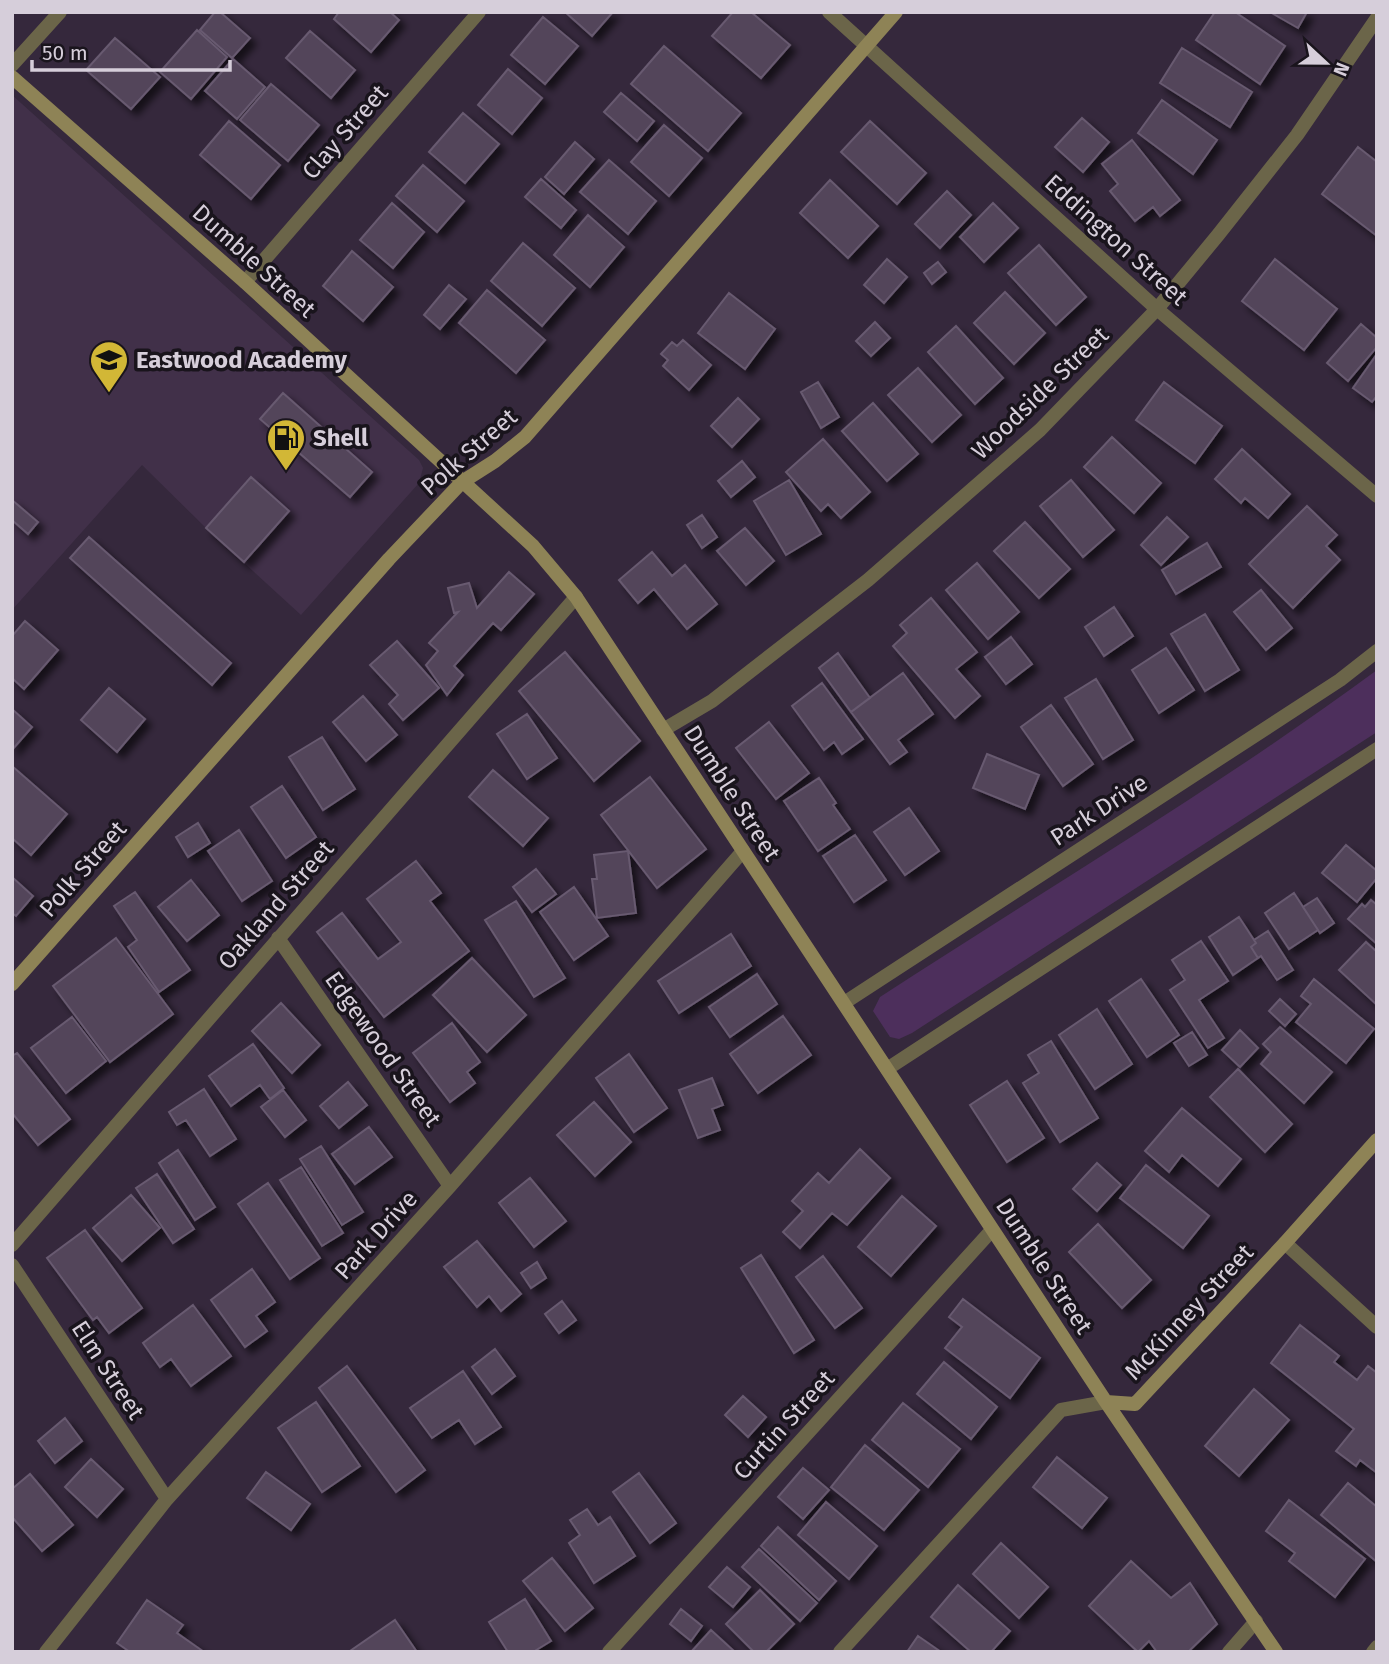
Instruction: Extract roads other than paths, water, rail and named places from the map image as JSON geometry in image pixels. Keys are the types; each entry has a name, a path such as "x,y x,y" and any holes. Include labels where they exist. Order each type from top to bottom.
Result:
{"street":[{"path":"12,65 60,12"},
{"name":"Clay Street","path":"245,282 480,12"},
{"name":"Eddington Street","path":"829,12 1157,309 1377,496"},
{"name":"Polk Street","path":"12,984 345,607 462,482 525,437 896,12"},
{"name":"Woodside Street","path":"663,730 712,701 867,580 1040,430 1157,309 1297,135 1377,18"},
{"name":"Dumble Street","path":"12,77 245,282 533,546 576,597 1106,1402 1276,1652"},
{"name":"Oakland Street","path":"12,1245 576,597"},
{"name":"Park Drive","path":"844,1003 1340,680 1377,651"},
{"path":"887,1069 1377,749"},
{"name":"Park Drive","path":"46,1652 167,1499 450,1186 743,851"},
{"name":"Edgewood Street","path":"278,938 450,1186"},
{"name":"McKinney Street","path":"840,1652 1061,1410 1106,1402 1135,1404 1377,1140"},
{"name":"Curtin Street","path":"609,1652 992,1230"},
{"path":"1285,1243 1377,1326"},
{"name":"Elm Street","path":"12,1265 167,1499"},
{"path":"1229,1652 1256,1622"},
{"path":"1373,1652 1377,1647"}],"place":[{"name":"Eastwood Academy","path":"109,394"},
{"name":"Shell","path":"286,472"}]}
